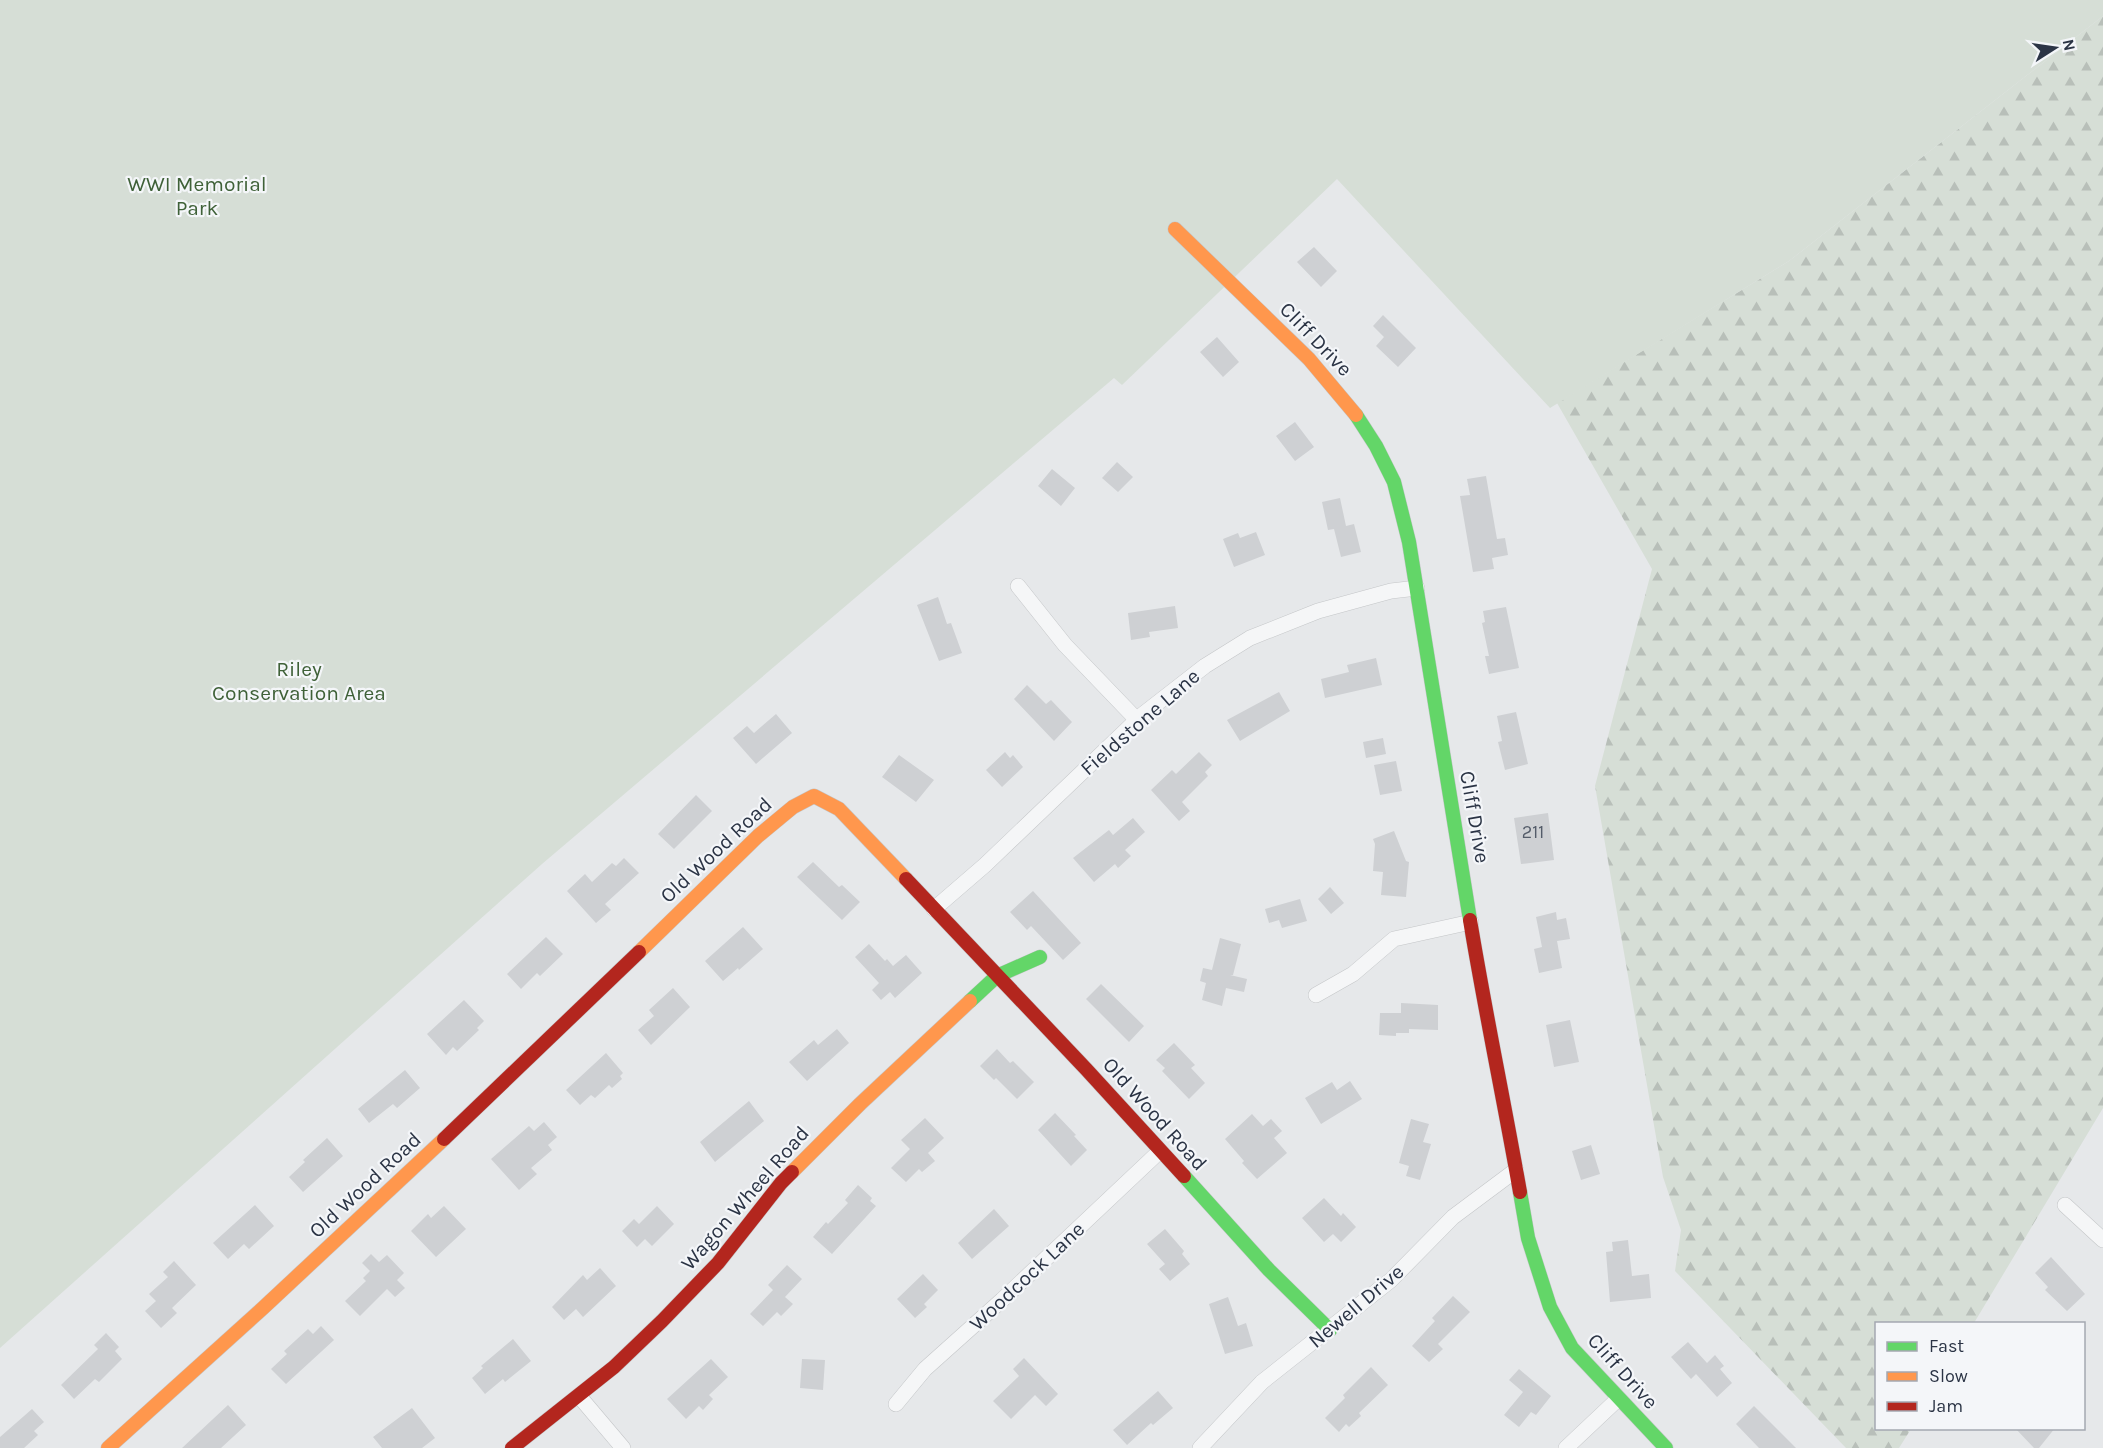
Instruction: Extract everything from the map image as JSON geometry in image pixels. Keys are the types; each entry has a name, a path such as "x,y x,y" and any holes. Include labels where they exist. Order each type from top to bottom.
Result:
{"street":[{"name":"Cliff Drive","path":"1175,229 1309,359 1351,408 1376,446 1394,482 1409,542 1485,1012 1528,1238 1550,1307 1572,1348 1666,1448"},
{"path":"1018,586 1065,645 1137,720"},
{"name":"Fieldstone Lane","path":"934,909 985,865 1137,720 1205,666 1250,638 1318,611 1391,591 1417,588"},
{"name":"Old Wood Road","path":"108,1448 263,1308 502,1085 758,836 793,807 814,796 838,809 1086,1069 1269,1270 1330,1330"},
{"path":"1316,995 1353,974 1394,939 1471,922"},
{"name":"Wagon Wheel Road","path":"512,1448 614,1367 718,1263 781,1183 860,1104 997,976 1040,957"},
{"name":"Woodcock Lane","path":"896,1404 925,1369 1160,1151"},
{"name":"Newell Drive","path":"1200,1448 1262,1382 1390,1280 1454,1217 1516,1170"},
{"path":"2065,1205 2103,1240"},
{"path":"579,1396 623,1448"},
{"path":"1566,1448 1618,1399"}],"green space":[{"name":"Riley Conservation Area","path":"0,0 2103,0 2103,16 1789,261 1550,408 1337,179 1122,385 1114,378 542,864 0,1348"},
{"path":"2103,16 2103,1108 1975,1322 1875,1322 1875,1430 1910,1430 1899,1448 1846,1448 1675,1271 1681,1230 1663,1177 1595,786 1652,569 1557,403 1789,261"}],"building":[{"path":"1314,247 1337,271 1321,287 1297,262"},
{"path":"1383,315 1416,348 1398,367 1376,346 1384,337 1373,326"},
{"path":"1217,337 1239,362 1223,377 1200,352"},
{"path":"1295,422 1314,447 1295,461 1276,436"},
{"path":"1117,462 1133,477 1118,492 1102,478"},
{"path":"1052,469 1075,488 1061,506 1038,486"},
{"path":"1486,476 1497,539 1505,538 1508,555 1492,558 1494,569 1473,572 1460,496 1470,495 1467,479"},
{"path":"1340,498 1346,526 1354,524 1361,552 1341,557 1334,529 1328,530 1322,502"},
{"path":"1256,532 1265,555 1234,567 1223,539 1238,533 1240,538"},
{"path":"938,597 947,624 951,623 962,653 939,661 917,605"},
{"path":"1175,606 1178,628 1149,632 1150,637 1131,640 1128,613"},
{"path":"1506,607 1519,668 1489,674 1485,656 1489,656 1482,623 1485,622 1483,611"},
{"path":"1376,658 1382,685 1325,698 1321,679 1349,672 1347,665"},
{"path":"1027,685 1046,704 1051,700 1072,722 1054,741 1014,699"},
{"path":"1279,692 1290,711 1240,741 1227,720"},
{"path":"1516,712 1528,764 1505,770 1498,742 1502,741 1497,716"},
{"path":"776,714 792,733 756,764 733,738 747,726 754,733"},
{"path":"1383,738 1386,754 1366,758 1363,742"},
{"path":"1005,752 1010,758 1013,755 1023,767 1002,787 986,770"},
{"path":"1199,752 1212,765 1205,772 1208,776 1182,802 1190,811 1179,821 1151,790 1172,770 1176,774"},
{"path":"899,755 934,780 916,802 882,777"},
{"path":"1396,761 1402,791 1380,795 1374,765"},
{"path":"696,795 712,811 674,849 658,834"},
{"path":"1548,813 1554,860 1521,864 1514,818"},
{"path":"1133,818 1145,832 1125,850 1131,856 1118,868 1115,864 1094,882 1073,858 1109,830 1113,835"},
{"path":"1394,831 1406,861 1409,862 1406,897 1381,895 1383,872 1373,871 1375,844 1373,839"},
{"path":"624,858 639,873 605,904 611,910 596,923 567,891 585,874 592,882 612,863 616,866"},
{"path":"813,862 839,887 842,885 860,902 842,920 797,877"},
{"path":"1330,887 1344,903 1331,914 1318,899"},
{"path":"1033,891 1081,943 1063,960 1031,926 1027,930 1010,912"},
{"path":"1300,899 1307,921 1282,928 1279,920 1269,923 1265,909"},
{"path":"1556,912 1557,920 1566,918 1570,939 1557,941 1562,968 1539,973 1534,949 1542,947 1536,917"},
{"path":"743,927 763,949 723,981 705,961"},
{"path":"546,937 563,954 540,976 537,973 521,989 507,974"},
{"path":"1220,938 1241,944 1233,975 1230,975 1247,979 1244,992 1226,988 1222,1006 1202,1000 1206,983 1200,981 1203,968 1212,970"},
{"path":"869,944 893,966 906,955 922,973 895,998 890,992 881,1000 872,990 879,983 855,957"},
{"path":"1101,984 1144,1026 1129,1042 1086,999"},
{"path":"673,988 690,1007 651,1045 638,1030 654,1016 649,1010"},
{"path":"464,1000 484,1021 477,1028 479,1030 457,1051 453,1047 446,1055 427,1034"},
{"path":"1401,1003 1438,1005 1438,1030 1409,1029 1409,1033 1396,1033 1396,1036 1379,1035 1380,1013 1401,1013"},
{"path":"1570,1020 1579,1062 1554,1067 1546,1025"},
{"path":"837,1029 849,1043 807,1081 789,1062 814,1040 818,1045"},
{"path":"1174,1043 1195,1065 1191,1068 1205,1083 1189,1099 1162,1071 1165,1068 1156,1060"},
{"path":"997,1049 1034,1082 1017,1099 980,1066"},
{"path":"606,1053 623,1073 620,1076 622,1079 612,1088 609,1085 595,1098 591,1095 580,1105 566,1090"},
{"path":"405,1070 420,1088 397,1108 393,1104 369,1123 358,1109"},
{"path":"1350,1081 1362,1099 1321,1124 1305,1098 1332,1082 1337,1090"},
{"path":"749,1101 764,1121 715,1162 700,1142"},
{"path":"1055,1113 1087,1150 1071,1166 1038,1130"},
{"path":"1252,1114 1263,1126 1271,1119 1282,1131 1274,1138 1287,1153 1257,1179 1225,1139"},
{"path":"925,1118 944,1138 928,1153 935,1161 922,1172 919,1169 906,1182 891,1168 910,1149 901,1140"},
{"path":"1411,1119 1429,1124 1423,1142 1431,1144 1420,1180 1406,1176 1409,1166 1399,1163"},
{"path":"544,1122 557,1137 548,1145 552,1150 531,1168 537,1174 519,1190 491,1159 529,1126 534,1131"},
{"path":"327,1138 343,1156 303,1192 289,1177 305,1162 303,1160"},
{"path":"1591,1145 1600,1174 1581,1180 1572,1151"},
{"path":"858,1185 872,1198 870,1201 876,1206 832,1254 813,1237 848,1203 845,1200"},
{"path":"1324,1198 1341,1216 1343,1213 1356,1227 1341,1242 1333,1234 1324,1242 1302,1218"},
{"path":"255,1205 274,1226 249,1249 244,1244 228,1259 213,1243"},
{"path":"444,1206 466,1229 436,1257 411,1231 428,1214 431,1218"},
{"path":"657,1206 674,1224 652,1246 645,1239 637,1247 622,1231 634,1219 639,1224"},
{"path":"994,1209 1009,1226 972,1259 958,1243"},
{"path":"1165,1229 1184,1251 1182,1254 1190,1264 1170,1281 1159,1269 1165,1264 1147,1244"},
{"path":"1628,1240 1632,1276 1649,1274 1651,1298 1610,1302 1606,1252 1613,1251 1612,1242"},
{"path":"371,1254 379,1262 387,1255 404,1273 397,1280 405,1288 395,1297 387,1289 360,1316 345,1301 366,1281 363,1278 370,1271 362,1263"},
{"path":"2051,1257 2085,1294 2067,1311 2045,1290 2048,1287 2035,1273"},
{"path":"174,1261 196,1285 172,1308 177,1313 161,1328 145,1311 156,1301 149,1294 168,1277 163,1272"},
{"path":"787,1265 802,1279 785,1297 793,1304 781,1316 777,1312 763,1326 750,1314 773,1290 768,1285"},
{"path":"600,1268 616,1286 583,1317 576,1309 564,1320 552,1307 583,1275 587,1280"},
{"path":"923,1274 938,1290 924,1304 927,1307 915,1318 897,1299"},
{"path":"1453,1296 1470,1312 1438,1344 1443,1349 1429,1362 1412,1346 1435,1321 1432,1318"},
{"path":"1228,1297 1238,1326 1246,1323 1253,1346 1225,1354 1209,1304"},
{"path":"321,1326 334,1340 286,1384 271,1369 287,1354 284,1351 308,1329 313,1334"},
{"path":"106,1333 119,1347 115,1351 122,1359 99,1382 95,1379 74,1399 61,1385 98,1349 94,1345"},
{"path":"513,1339 531,1361 505,1382 503,1379 485,1394 472,1378 483,1368 481,1366"},
{"path":"1688,1342 1707,1363 1715,1355 1724,1366 1720,1369 1732,1383 1717,1397 1696,1374 1691,1379 1671,1357"},
{"path":"1024,1358 1058,1394 1046,1406 1035,1395 1011,1419 993,1401 1019,1376 1013,1369"},
{"path":"711,1359 728,1377 709,1395 713,1399 703,1410 699,1406 686,1419 667,1399"},
{"path":"802,1359 825,1360 823,1390 800,1388"},
{"path":"1371,1367 1388,1385 1359,1413 1361,1416 1349,1427 1346,1424 1339,1432 1325,1418 1345,1398 1343,1395"},
{"path":"1519,1369 1551,1396 1536,1415 1531,1412 1519,1427 1504,1415 1523,1392 1509,1380"},
{"path":"1158,1391 1173,1408 1153,1425 1151,1423 1127,1445 1113,1430"},
{"path":"228,1405 246,1425 221,1448 182,1448"},
{"path":"1754,1406 1796,1448 1759,1448 1736,1424"},
{"path":"412,1408 435,1438 422,1448 382,1448 373,1437"},
{"path":"32,1409 44,1422 34,1431 38,1435 24,1448 0,1448 0,1437"},
{"path":"2017,1430 2053,1430 2039,1448 2034,1448"}],"traffic: fast":[{"path":"1356,415 1376,446 1394,482 1409,542 1470,920"},
{"path":"970,1001 997,976 1040,957"},
{"path":"1184,1176 1269,1270 1330,1330"},
{"path":"1520,1192 1528,1238 1550,1307 1572,1348 1666,1448"}],"traffic: slow":[{"path":"1175,229 1309,359 1356,415"},
{"path":"639,952 758,836 793,807 814,796 839,809 906,879"},
{"path":"792,1172 860,1104 970,1001"},
{"path":"108,1448 263,1308 444,1139"}],"traffic: jam":[{"path":"906,879 1184,1176"},
{"path":"1470,920 1520,1192"},
{"path":"444,1139 639,952"},
{"path":"512,1448 614,1367 662,1321 718,1263 792,1172"}],"park label":[{"name":"WWI Memorial Park","path":"197,196"}]}
